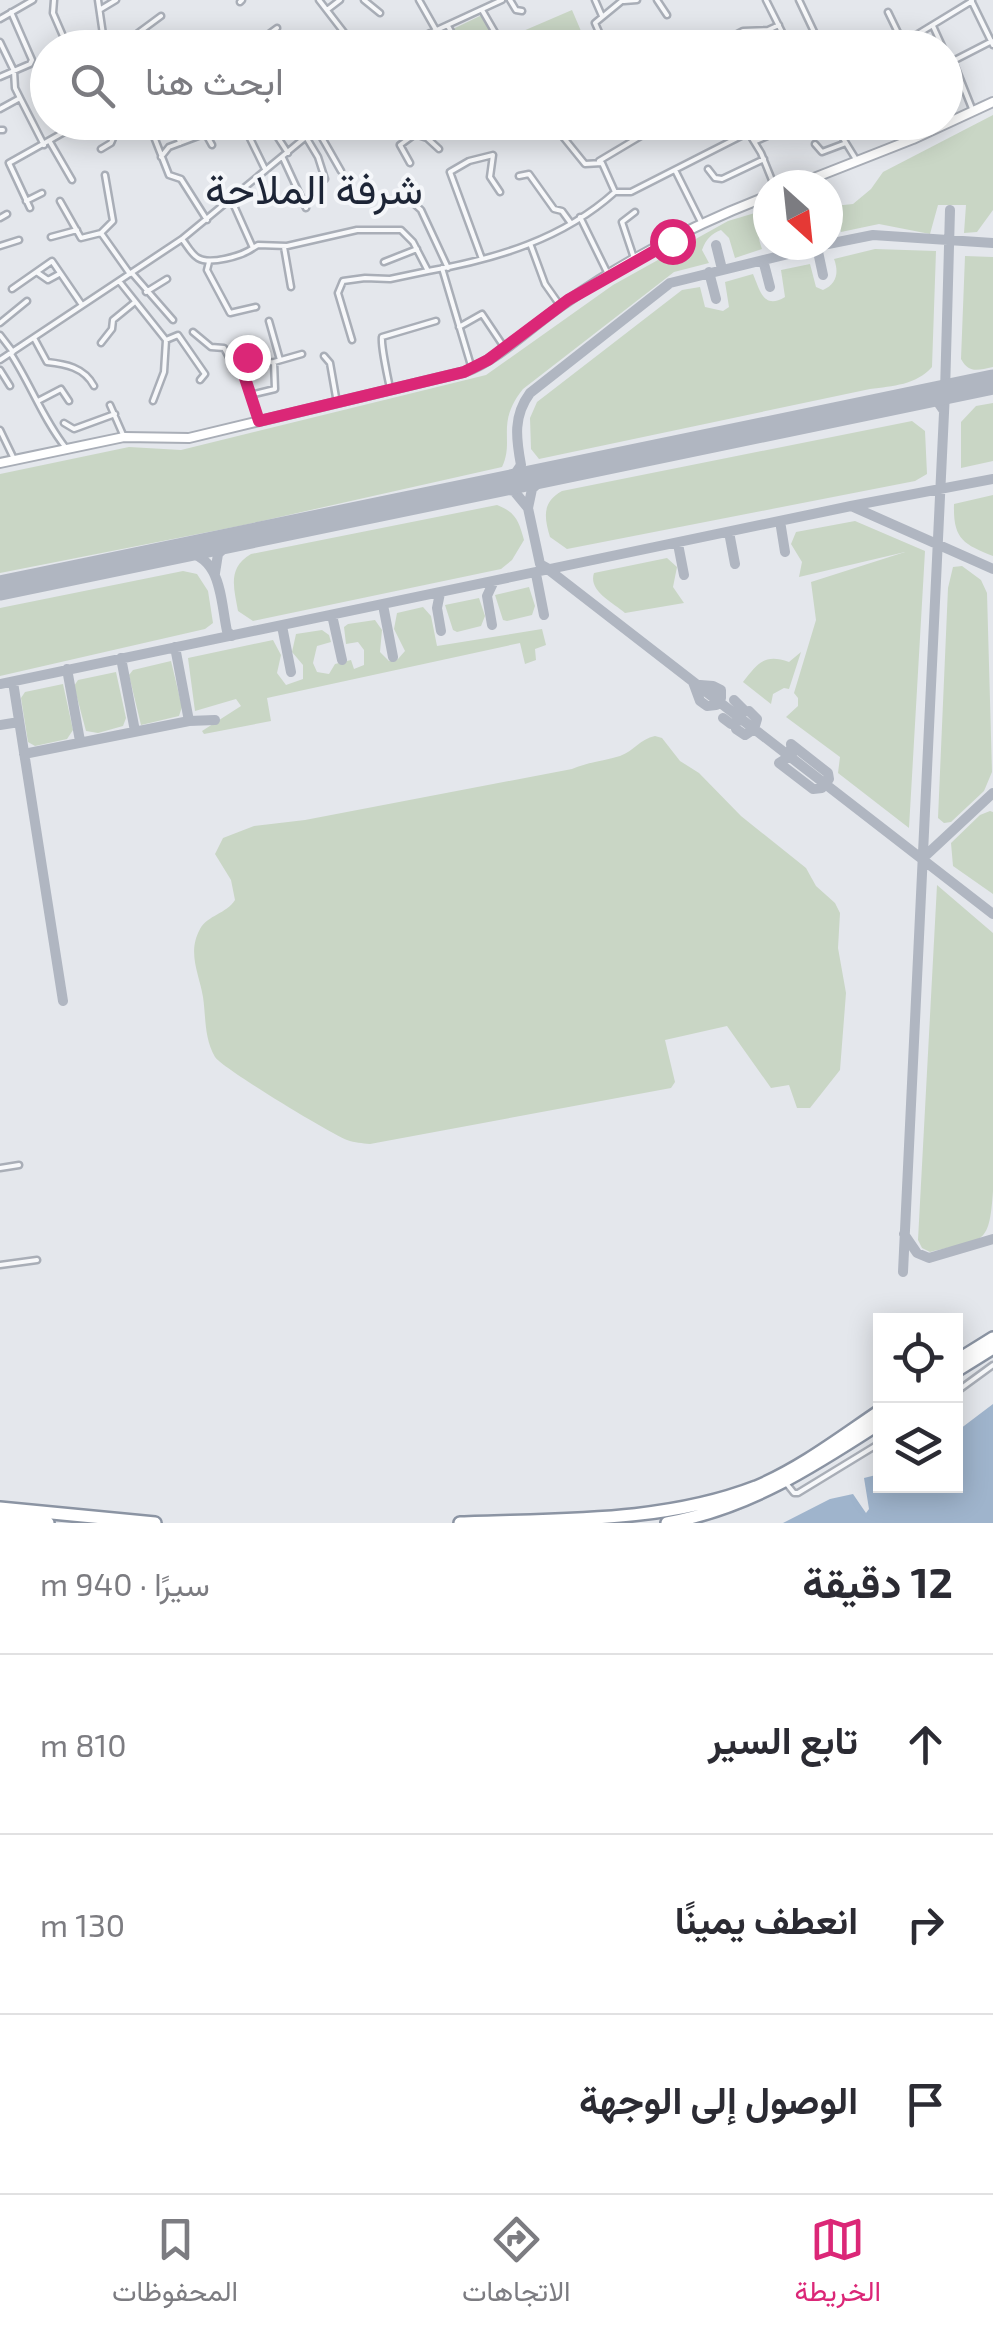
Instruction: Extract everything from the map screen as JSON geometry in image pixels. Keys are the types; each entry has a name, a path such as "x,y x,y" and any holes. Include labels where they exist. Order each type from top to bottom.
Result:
{"highway":[{"path":"963,1357 993,1338"},
{"path":"963,1367 993,1348"},
{"path":"460,1523 624,1518 698,1508 782,1475 873,1416"},
{"path":"667,1523 719,1511 786,1483 873,1427"},
{"path":"0,1508 154,1523"},
{"path":"0,1518 48,1523"}],"main road":[{"path":"963,115 993,102"},
{"path":"836,170 903,140"},
{"path":"0,462 124,437 184,439 472,369 608,276 702,224 753,202"}],"street":[{"path":"0,18 33,0"},
{"path":"54,0 52,13 60,30"},
{"path":"98,0 103,30"},
{"path":"101,9 116,0"},
{"path":"319,0 342,30"},
{"path":"327,10 340,0"},
{"path":"364,0 380,13"},
{"path":"419,0 436,30 499,0"},
{"path":"510,0 516,10 522,11"},
{"path":"594,0 602,16"},
{"path":"598,30 595,24 602,16 623,1 637,0"},
{"path":"657,0 666,15"},
{"path":"766,0 781,30"},
{"path":"800,0 813,30"},
{"path":"926,30 971,0 990,29 992,43 963,56"},
{"path":"482,10 494,30"},
{"path":"12,12 30,55"},
{"path":"888,12 898,30"},
{"path":"142,30 161,16"},
{"path":"768,30 779,25"},
{"path":"448,26 450,30"},
{"path":"933,26 935,30"},
{"path":"0,42 14,71 15,88 30,115"},
{"path":"0,78 30,61"},
{"path":"963,86 973,111"},
{"path":"0,109 20,98"},
{"path":"45,140 72,180"},
{"path":"30,208 9,163 53,140"},
{"path":"101,150 112,140"},
{"path":"154,140 169,176 180,179 208,220"},
{"path":"161,157 169,147 189,140"},
{"path":"208,140 212,145"},
{"path":"251,140 265,169"},
{"path":"278,140 306,208"},
{"path":"0,360 182,239 232,202 265,169 303,140"},
{"path":"308,140 325,179"},
{"path":"324,140 341,171"},
{"path":"405,140 400,143 410,163"},
{"path":"429,140 439,150"},
{"path":"566,140 585,164 599,161 634,140"},
{"path":"352,340 338,292 343,282 390,279 531,246 615,192 631,192 734,140"},
{"path":"759,140 755,142 768,170"},
{"path":"844,140 857,162"},
{"path":"815,144 822,152 846,143"},
{"path":"482,258 450,172 492,155 495,158 490,177 500,192"},
{"path":"708,169 716,178 722,178 764,159"},
{"path":"599,161 606,168 615,192"},
{"path":"675,170 702,224"},
{"path":"60,200 83,240 101,233 112,220 105,174"},
{"path":"519,176 529,174 554,209 562,211 570,222"},
{"path":"26,202 42,193"},
{"path":"384,204 410,200 420,208 445,268 472,369"},
{"path":"232,202 252,248"},
{"path":"635,212 622,222 635,260"},
{"path":"0,218 7,214"},
{"path":"580,217 608,276"},
{"path":"51,238 77,230"},
{"path":"182,239 196,257 209,262 246,253 258,245 284,246 354,230 403,230 428,271"},
{"path":"101,233 173,320"},
{"path":"0,246 19,240"},
{"path":"284,246 291,288"},
{"path":"531,246 545,284 560,306"},
{"path":"384,262 416,249"},
{"path":"12,290 52,261 82,306"},
{"path":"209,262 207,270 230,313 256,307"},
{"path":"38,273 48,280 60,273"},
{"path":"146,292 166,280"},
{"path":"119,281 166,340 164,372 153,401"},
{"path":"0,323 27,300"},
{"path":"101,343 112,330 113,320 135,302"},
{"path":"459,327 482,314 504,347"},
{"path":"250,395 274,390 277,361 269,321"},
{"path":"390,391 382,337 436,321"},
{"path":"193,332 211,347 224,348 234,368 302,354"},
{"path":"0,335 46,422 66,448"},
{"path":"166,340 178,335 205,374 200,380"},
{"path":"34,338 47,362 64,362 94,386"},
{"path":"241,342 249,364"},
{"path":"324,356 330,363 338,403"},
{"path":"241,366 259,421"},
{"path":"0,370 10,386"},
{"path":"38,402 60,389 68,400"},
{"path":"110,405 124,437"},
{"path":"64,422 76,429 114,414"},
{"path":"0,430 14,460"},
{"path":"0,1168 19,1165"},
{"path":"0,1265 37,1260"},
{"path":"963,1384 993,1365"},
{"path":"786,1483 794,1493 798,1492 873,1446"}],"green space":[{"path":"572,10 581,30 525,30"},
{"path":"484,14 493,30 454,30"},
{"path":"993,115 993,210 977,232 964,233 966,205 938,205 930,234 879,224 843,232 843,205 853,204 883,172 945,140 963,140 963,131"},
{"path":"753,214 753,252 735,258 729,238 721,230 714,233 702,250 709,263 674,272 523,389 507,422 502,467 244,525 0,573 0,474 129,447 181,450 486,375 613,285 728,221"},
{"path":"875,249 936,251 932,367 919,378 539,459 531,449 530,418 537,402 682,290 700,287 705,307 723,311 729,307 725,282 753,274 763,296 778,300 785,297 781,270 810,264 816,287 823,290 836,277 834,260 843,260 843,257"},
{"path":"965,256 993,257 993,367 978,370 967,367 961,359"},
{"path":"993,403 993,461 961,468 961,422 976,406"},
{"path":"912,421 925,431 927,474 915,481 567,549 550,537 546,511 562,491"},
{"path":"993,495 993,556 962,539 955,525 954,504"},
{"path":"497,505 516,518 524,540 512,560 501,569 253,621 238,611 235,572 251,554"},
{"path":"855,521 925,551 909,828 838,773 840,757 786,717 798,706 794,693 816,620 811,582 905,552 799,577 802,562 791,544 796,532"},
{"path":"667,558 677,567 673,587 684,603 625,613 594,585 594,573"},
{"path":"962,566 981,580 987,593 992,772 984,791 951,822 944,823 938,818 948,588 953,567"},
{"path":"183,571 197,574 208,591 213,623 205,629 0,676 0,608"},
{"path":"529,587 535,606 532,615 503,620 495,595"},
{"path":"479,598 485,616 481,626 453,630 445,605"},
{"path":"423,607 431,616 437,646 542,629 546,645 535,649 536,660 525,664 520,643 267,698 271,721 204,734 202,731 241,706 236,699 195,711 188,658 273,640 281,655 277,673 286,685 303,679 303,665 292,652 296,634 322,630 329,635 331,642 317,646 313,663 317,672 329,674 335,664 351,660 354,669 364,665 364,650 358,642 346,644 344,627 375,620 382,630 380,652 389,661 398,659 405,651 394,629 397,613"},
{"path":"801,652 789,689 773,694 771,704 743,682 763,661 789,662"},
{"path":"171,661 182,707 179,716 141,725 129,675 133,670"},
{"path":"116,672 126,718 123,726 98,733 86,731 74,686 78,680"},
{"path":"63,684 73,730 67,739 35,746 28,742 21,698 25,692"},
{"path":"655,736 662,738 680,761 699,773 741,816 806,868 840,913 838,948 846,993 840,1070 810,1108 797,1108 789,1085 771,1088 727,1026 665,1040 675,1082 671,1088 370,1144 347,1140 321,1126 215,1057 207,1035 194,946 203,924 235,900 231,880 215,854 223,838 254,826 305,820 572,769 620,756"},
{"path":"990,811 993,894 953,866 951,843 980,815"},
{"path":"937,885 993,933 993,1191 989,1223 980,1238 930,1252 918,1240"}],"water":[{"path":"993,1404 993,1523 783,1523 830,1499 853,1494 866,1513 869,1509 864,1478 873,1476 873,1493 963,1493 963,1427"}],"taxiway":[{"path":"903,1272 945,392 950,210"},
{"path":"843,241 873,235 993,243"},
{"path":"716,245 722,269"},
{"path":"763,260 770,287"},
{"path":"509,483 521,465 517,428 530,393 670,283 764,260"},
{"path":"820,260 823,275"},
{"path":"709,272 716,299"},
{"path":"924,397 937,401 944,411"},
{"path":"490,486 514,491 528,508 532,489 546,475"},
{"path":"0,684 993,479"},
{"path":"851,506 993,569"},
{"path":"528,508 540,564 549,569"},
{"path":"780,521 785,552"},
{"path":"729,532 735,564"},
{"path":"215,573 218,554 232,540"},
{"path":"678,544 684,575"},
{"path":"180,551 194,554 211,569 217,580 227,631 232,636"},
{"path":"549,570 993,914"},
{"path":"536,574 544,615"},
{"path":"492,625 487,596 494,581"},
{"path":"440,593 437,608 441,631"},
{"path":"383,605 393,657"},
{"path":"332,615 342,660"},
{"path":"282,626 291,672"},
{"path":"175,647 189,721"},
{"path":"121,658 135,731"},
{"path":"67,669 80,741"},
{"path":"13,682 63,1001"},
{"path":"693,682 700,701 707,706 716,705 721,690 700,685"},
{"path":"723,718 731,724 738,721 744,710 734,700"},
{"path":"736,729 745,735 754,729 757,719 749,711"},
{"path":"24,754 189,721 215,720"},
{"path":"0,725 19,722"},
{"path":"791,744 828,773 829,779 822,788 813,789 779,763 792,755 791,744"},
{"path":"923,858 993,793"},
{"path":"904,1234 917,1253 929,1258 993,1239"}],"runway":[{"path":"0,588 993,382"}],"district":[{"name":"شرفة الملاحة","path":"314,187"}],"route":[{"path":"247,357 249,364 241,366 259,421 464,372 488,360 568,300 672,241"}]}
